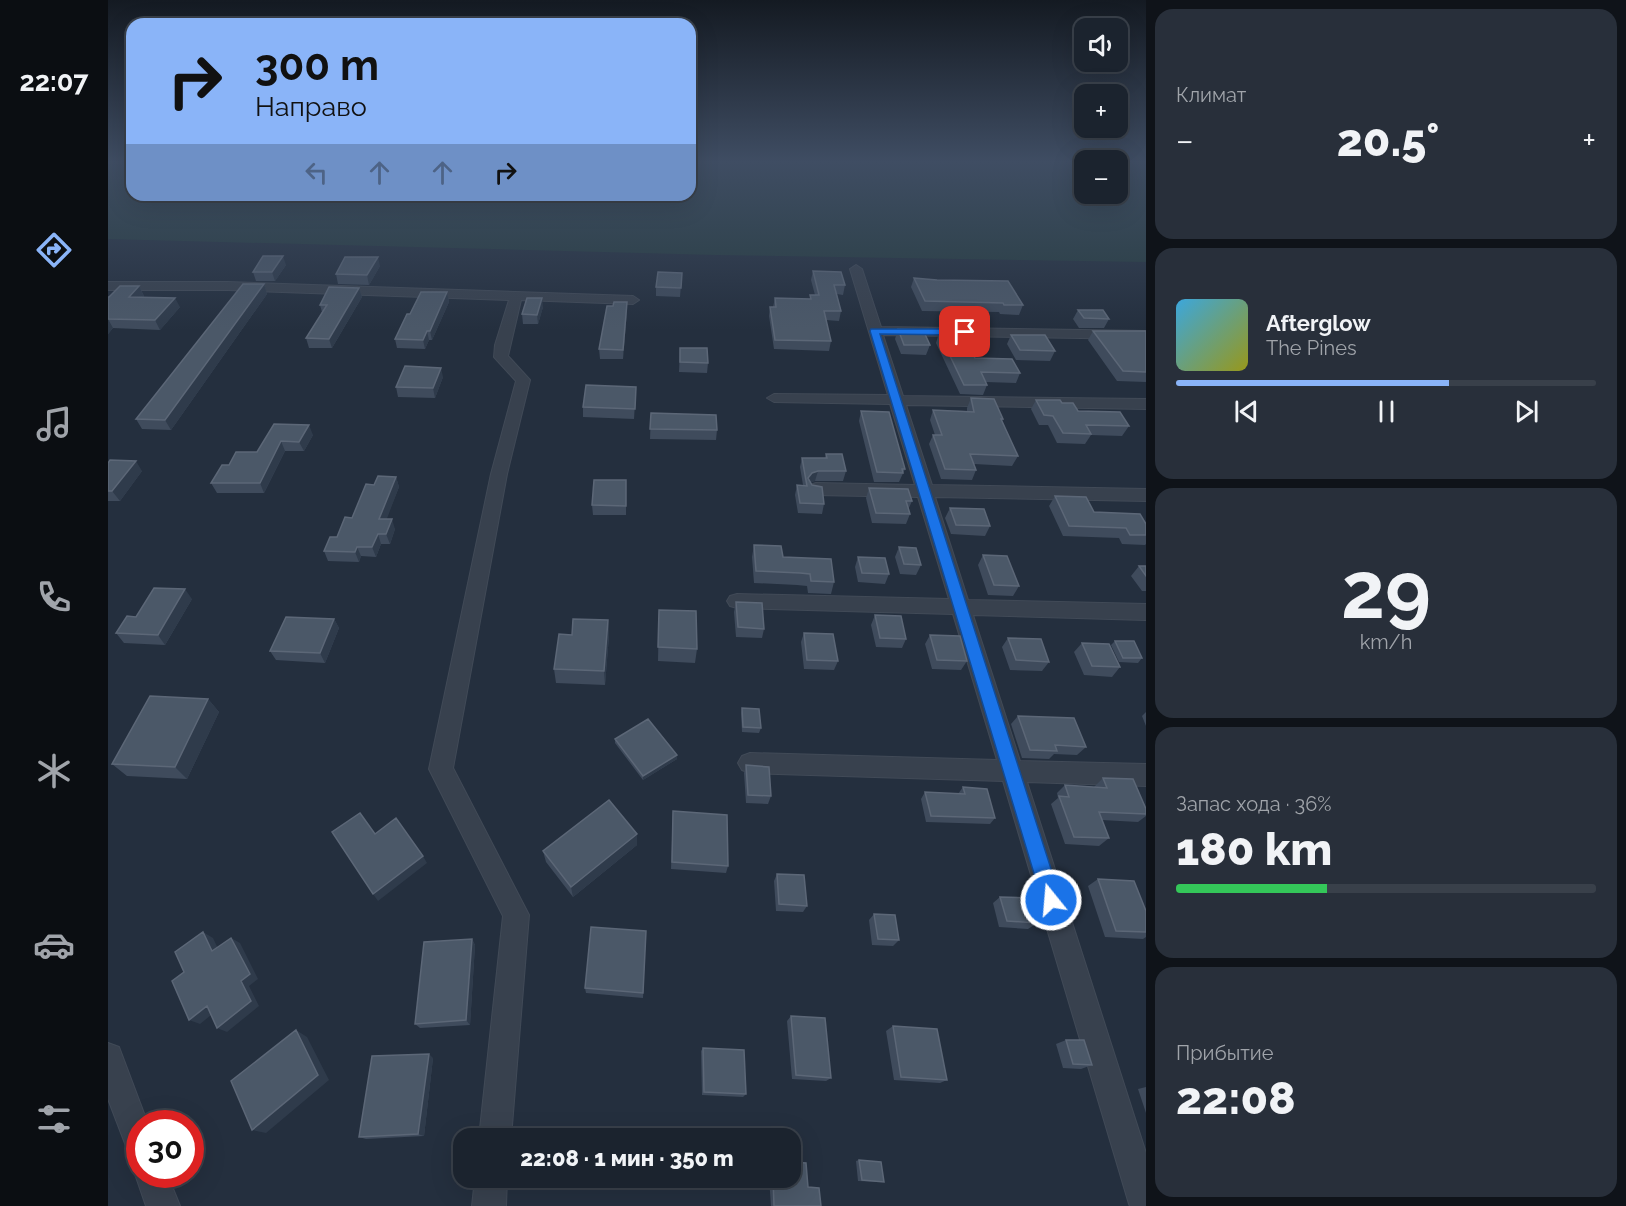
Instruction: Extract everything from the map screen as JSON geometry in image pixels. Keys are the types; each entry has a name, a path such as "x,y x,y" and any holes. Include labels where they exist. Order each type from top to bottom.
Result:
{"street":[{"path":"856,269 1146,1204"},
{"path":"108,286 228,286 633,300"},
{"path":"496,1128 516,915 441,770 494,497 524,380 501,357 502,345 516,296"},
{"path":"874,331 1146,335"},
{"path":"774,398 1146,404"},
{"path":"816,489 1146,495"},
{"path":"737,601 960,609 1146,612"},
{"path":"750,763 1146,775"},
{"path":"108,1058 128,1110"},
{"path":"156,1188 163,1206"},
{"path":"489,1206 491,1188"}],"green space":[{"path":"108,218 1146,218 1146,262 715,255 108,239"}],"building":[{"path":"263,256 283,256 272,272 253,272"},
{"path":"345,257 378,257 367,275 336,274"},
{"path":"813,271 841,272 845,285 834,285 841,311 824,311 831,341 775,340 770,307 776,307 775,298 811,299 810,295 819,295"},
{"path":"658,272 682,273 681,288 656,287"},
{"path":"914,278 1008,281 1023,305 925,301"},
{"path":"243,284 264,284 165,420 136,419"},
{"path":"120,286 139,286 129,297 175,298 155,320 108,319 108,297"},
{"path":"329,287 359,288 329,339 306,338 327,305 320,305"},
{"path":"421,292 447,292 430,331 427,331 423,340 395,339 407,314 410,314"},
{"path":"527,298 542,298 537,315 522,314"},
{"path":"614,302 627,302 623,350 599,349 607,306 613,306"},
{"path":"1078,310 1103,310 1109,319 1084,318"},
{"path":"898,329 923,330 930,345 904,345"},
{"path":"1093,331 1146,331 1146,372 1123,371"},
{"path":"939,333 963,334 975,358 1012,359 1020,373 981,372 987,385 964,385"},
{"path":"1011,335 1045,335 1055,351 1020,350"},
{"path":"680,348 707,348 708,363 680,362"},
{"path":"405,366 441,368 433,388 396,387"},
{"path":"586,385 636,387 635,409 583,407"},
{"path":"971,398 994,399 1018,456 970,454 976,470 945,469 933,435 942,435 933,410 974,412"},
{"path":"1036,400 1060,400 1062,403 1073,403 1078,411 1120,412 1129,426 1086,425 1091,434 1063,433 1053,416 1044,415"},
{"path":"861,411 889,412 905,469 902,469 903,473 877,472"},
{"path":"651,413 716,415 717,430 650,429"},
{"path":"274,424 309,425 299,442 281,441 260,483 211,483 222,465 229,465 236,452 257,452"},
{"path":"826,454 842,454 846,471 812,473 808,478 812,485 822,487 824,504 800,503 797,485 807,486 802,458 827,458"},
{"path":"110,460 136,461 112,491 108,491 108,463"},
{"path":"378,476 396,477 379,519 392,519 386,534 378,534 372,547 357,547 355,552 324,551 330,537 337,537 345,517 352,518 366,484 374,485"},
{"path":"594,480 626,480 626,506 592,505"},
{"path":"869,488 908,489 912,501 906,501 910,514 876,513"},
{"path":"1055,496 1086,497 1094,512 1140,514 1146,524 1146,535 1130,535 1126,528 1069,526"},
{"path":"950,508 984,509 990,526 956,525"},
{"path":"754,545 781,546 783,557 831,559 834,582 811,581 810,574 756,571"},
{"path":"899,547 916,548 921,565 904,564"},
{"path":"983,555 1007,556 1019,586 994,585"},
{"path":"858,557 885,558 889,574 862,573"},
{"path":"1139,566 1146,566 1146,576"},
{"path":"154,588 185,589 158,635 116,633 127,616 136,617"},
{"path":"736,602 762,603 764,629 738,627"},
{"path":"659,610 696,611 697,649 658,647"},
{"path":"875,615 901,616 906,639 880,638"},
{"path":"286,617 334,619 320,653 270,651"},
{"path":"573,619 608,620 604,671 554,669 559,634 572,635"},
{"path":"804,633 833,634 838,661 807,660"},
{"path":"930,635 960,636 967,661 937,660"},
{"path":"1008,638 1041,639 1049,662 1016,660"},
{"path":"1115,641 1134,641 1142,658 1123,658"},
{"path":"1082,643 1109,644 1120,667 1092,666"},
{"path":"150,696 208,699 175,767 112,764"},
{"path":"742,708 759,709 761,728 743,727"},
{"path":"1018,716 1074,718 1086,747 1055,745 1057,751 1030,750"},
{"path":"648,719 677,755 643,776 615,739"},
{"path":"746,765 769,767 771,796 748,795"},
{"path":"1103,778 1133,779 1146,814 1099,812 1109,838 1074,837 1059,796 1069,797 1065,785 1107,788"},
{"path":"963,787 987,789 995,818 931,816 925,792 965,794"},
{"path":"609,800 637,834 571,887 543,851"},
{"path":"673,811 727,815 728,866 672,862"},
{"path":"360,813 375,834 396,818 423,856 373,894 332,832"},
{"path":"777,874 804,875 807,906 779,904"},
{"path":"1098,879 1134,881 1146,911 1146,932 1116,931"},
{"path":"1000,897 1030,898 1037,923 1007,921"},
{"path":"874,914 895,915 899,940 878,939"},
{"path":"591,927 646,931 643,993 585,988"},
{"path":"203,932 212,951 231,938 250,974 241,981 251,1001 217,1028 207,1006 189,1020 172,981 184,972 175,952"},
{"path":"472,939 466,1020 415,1024 424,942"},
{"path":"791,1016 825,1018 831,1078 796,1075"},
{"path":"893,1026 937,1029 947,1080 901,1077"},
{"path":"296,1030 318,1075 252,1130 231,1081"},
{"path":"1066,1040 1084,1040 1092,1065 1073,1064"},
{"path":"703,1048 744,1050 746,1094 704,1092"},
{"path":"429,1054 418,1134 359,1137 372,1056"},
{"path":"859,1160 881,1162 884,1182 862,1180"},
{"path":"801,1163 806,1163 808,1187 819,1188 821,1206 774,1206 773,1188 801,1188"}],"route":[{"path":"965,332 874,331 898,400 1051,900"}]}
